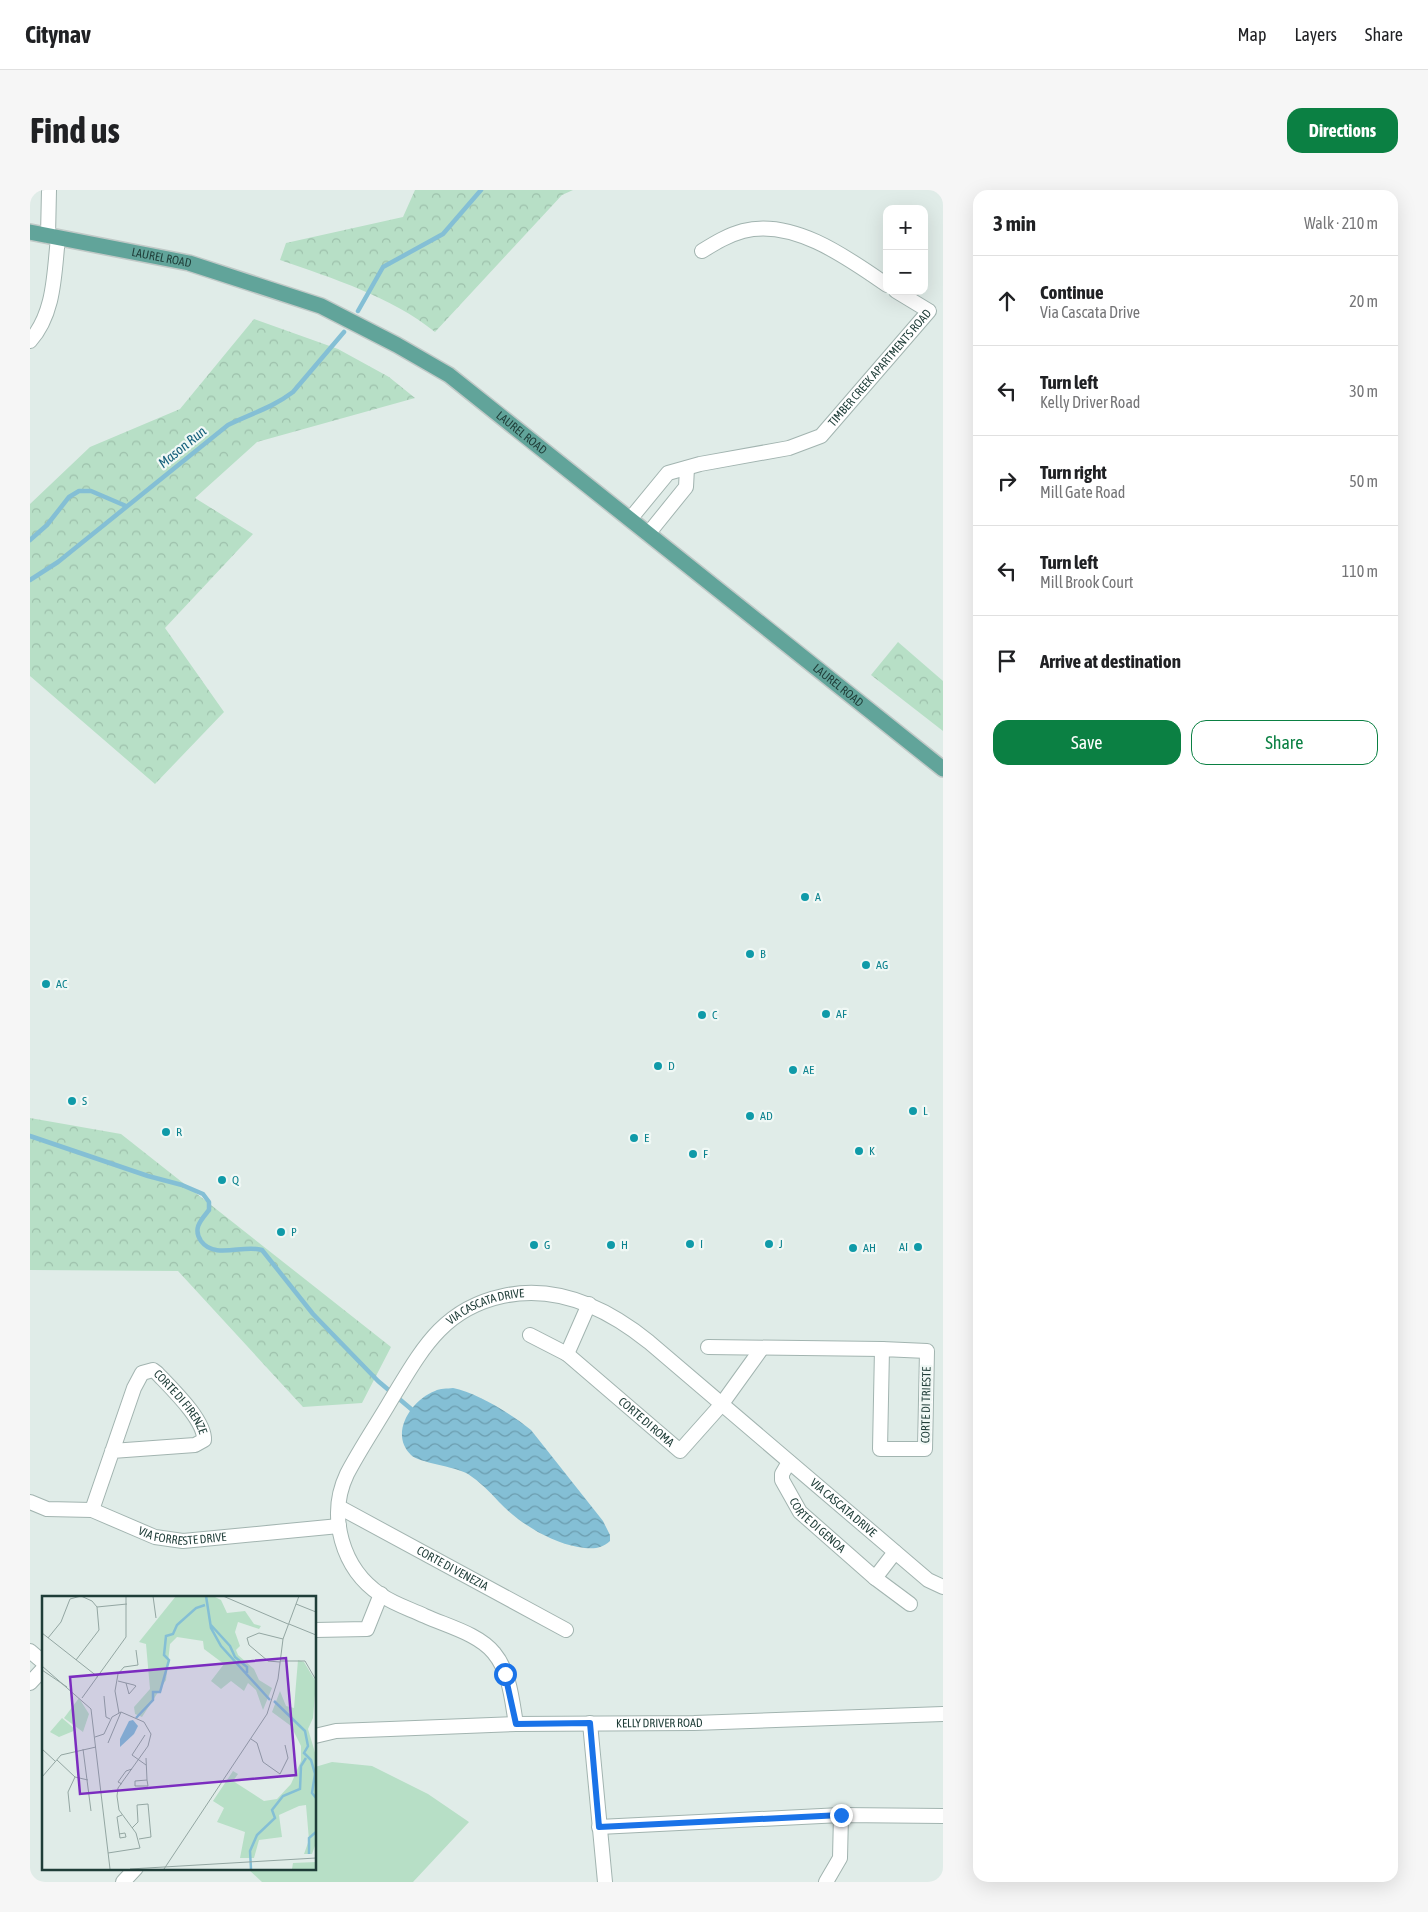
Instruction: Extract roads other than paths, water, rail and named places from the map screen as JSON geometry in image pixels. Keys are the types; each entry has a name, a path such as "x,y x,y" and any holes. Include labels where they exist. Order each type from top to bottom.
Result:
{"main road":[{"name":"LAUREL ROAD","path":"30,232 189,263 321,306 449,374 943,769"}],"street":[{"path":"30,341 41,329 50,305 53,237 49,190"},
{"path":"702,251 719,241 743,231 762,228 805,236 831,248 883,282"},
{"name":"TIMBER CREEK APARTMENTS ROAD","path":"687,468 789,448 821,436 929,311 903,295"},
{"path":"631,518 668,473 687,468 686,486 648,534"},
{"name":"VIA CASCATA DRIVE","path":"516,1724 505,1674 493,1652 475,1638 380,1594 362,1577 350,1561 339,1526 339,1507 347,1475 423,1347 438,1330 458,1314 481,1302 508,1295 549,1294 589,1304 617,1317 928,1580 943,1587"},
{"path":"567,1354 589,1304"},
{"name":"CORTE DI ROMA","path":"530,1335 567,1354 680,1450 721,1405"},
{"name":"CORTE DI TRIESTE","path":"708,1347 882,1349 927,1351 925,1449 880,1449 882,1349"},
{"path":"721,1405 762,1348"},
{"name":"CORTE DI FIRENZE","path":"92,1510 112,1451 138,1378 146,1370 153,1370 158,1373 194,1416 204,1433 204,1440 195,1445 112,1451"},
{"name":"CORTE DI GENOA","path":"789,1462 782,1474 782,1480 800,1512 875,1578 910,1604"},
{"name":"VIA FORRESTE DRIVE","path":"30,1502 47,1509 92,1510 140,1532 169,1540 183,1541 339,1526"},
{"name":"CORTE DI VENEZIA","path":"339,1507 566,1630"},
{"path":"875,1578 895,1552"},
{"path":"316,1630 367,1629 380,1594"},
{"path":"30,1651 42,1661"},
{"path":"30,1683 42,1670"},
{"name":"KELLY DRIVER ROAD","path":"316,1736 336,1731 516,1724 694,1723 943,1714"},
{"path":"590,1723 605,1882"},
{"path":"599,1827 841,1815 943,1816"},
{"path":"826,1882 840,1858 841,1815"},
{"path":"123,1882 134,1870"}],"water":[{"path":"453,1388 472,1394 494,1405 531,1430 603,1521 610,1535 610,1541 603,1546 591,1548 578,1547 557,1541 525,1524 468,1474 415,1458 411,1455 405,1447 402,1437 406,1418 411,1410 426,1395 439,1389"}],"waterway":[{"name":"Mason Run","path":"358,311 383,267 443,234 481,190"},
{"name":"Mason Run","path":"30,580 58,562 228,425 269,407 293,392 344,332"},
{"path":"30,540 47,525 69,497 79,491 91,491 126,506"},
{"path":"30,1136 148,1176 182,1185 203,1194 209,1202 209,1210 199,1224 197,1232 201,1241 207,1247 214,1250 262,1250 313,1314 378,1381 417,1414"}],"place":[{"name":"A","path":"805,897"},
{"name":"B","path":"750,954"},
{"name":"AG","path":"866,965"},
{"name":"AC","path":"46,984"},
{"name":"AF","path":"826,1014"},
{"name":"C","path":"702,1015"},
{"name":"D","path":"658,1066"},
{"name":"AE","path":"793,1070"},
{"name":"S","path":"72,1101"},
{"name":"L","path":"913,1111"},
{"name":"AD","path":"750,1116"},
{"name":"R","path":"166,1132"},
{"name":"E","path":"634,1138"},
{"name":"K","path":"859,1151"},
{"name":"F","path":"693,1154"},
{"name":"Q","path":"222,1180"},
{"name":"P","path":"281,1232"},
{"name":"I","path":"690,1244"},
{"name":"J","path":"769,1244"},
{"name":"G","path":"534,1245"},
{"name":"H","path":"611,1245"},
{"name":"AI","path":"918,1247"},
{"name":"AH","path":"853,1248"}]}
